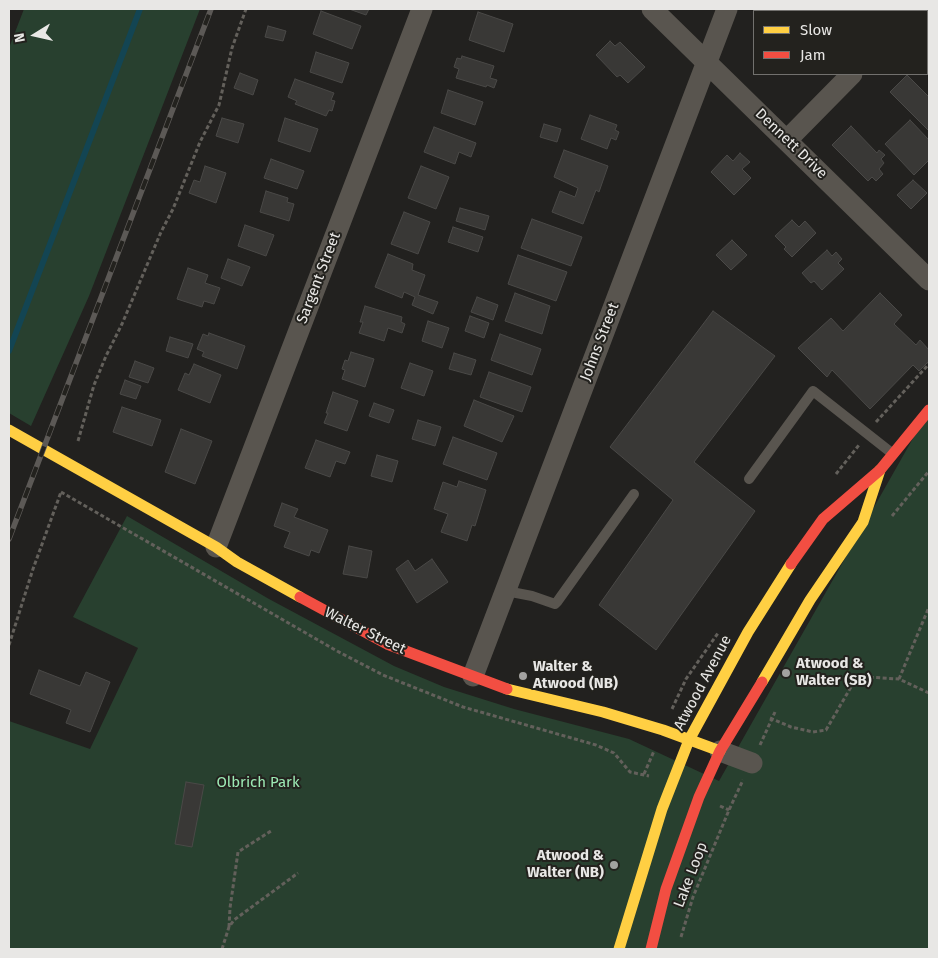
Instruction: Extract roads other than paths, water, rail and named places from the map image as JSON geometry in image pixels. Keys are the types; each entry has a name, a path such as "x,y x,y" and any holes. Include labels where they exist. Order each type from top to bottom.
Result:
{"street":[{"name":"Sargent Street","path":"216,547 422,9"},
{"name":"Dennett Drive","path":"652,9 929,280"},
{"name":"Johns Street","path":"473,676 727,9"},
{"path":"787,140 851,75"},
{"name":"Atwood Avenue","path":"619,949 662,809 689,740 748,632 781,578 823,519 880,470 929,410"},
{"name":"Walter Street","path":"9,430 216,547 237,562 270,581 358,629 403,650 497,686 603,712 663,730 752,763"},
{"name":"Atwood Avenue","path":"651,949 666,889 699,797 720,751 810,600 863,522 880,470"}],"lane":[{"path":"749,479 813,391 892,454"},
{"path":"506,591 532,596 555,604 634,494"}],"waterway":[{"path":"9,351 140,9"}],"railway":[{"path":"9,539 211,9"}],"place":[{"name":"Atwood & Walter (SB)","path":"786,673"},
{"name":"Walter & Atwood (NB)","path":"523,676"},
{"name":"Atwood & Walter (NB)","path":"614,865"}],"park label":[{"name":"Olbrich Park","path":"258,783"}]}
